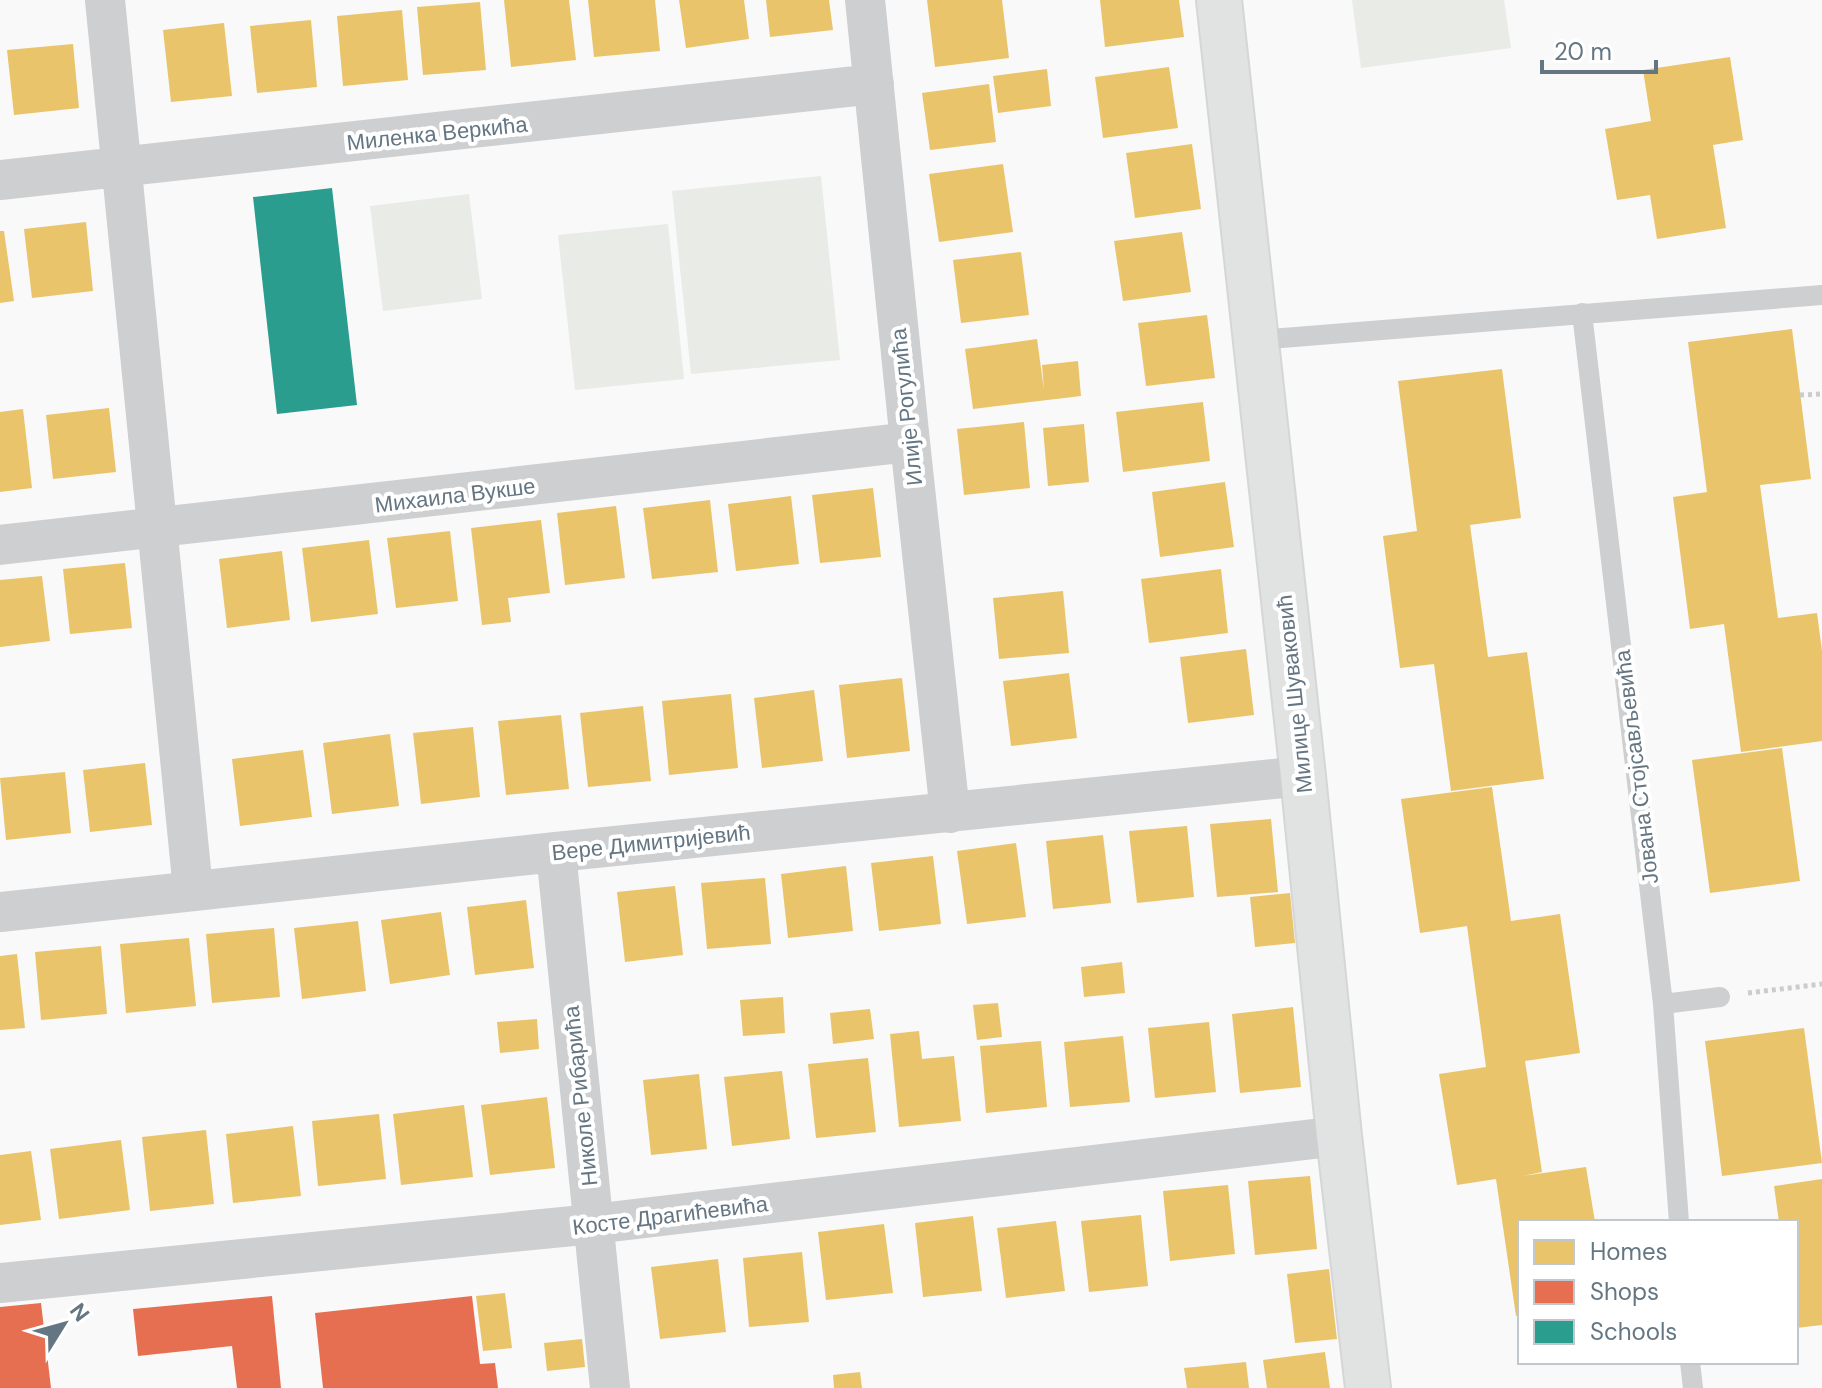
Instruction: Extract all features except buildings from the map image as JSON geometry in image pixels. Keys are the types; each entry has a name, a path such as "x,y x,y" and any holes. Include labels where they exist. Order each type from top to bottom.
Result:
{"street":[{"path":"105,0 193,890"},
{"name":"Илије Рогулића","path":"865,0 950,813"},
{"name":"Милице Шуваковић","path":"1219,0 1368,1388"},
{"name":"Миленка Веркића","path":"0,180 874,84"},
{"name":"Михаила Вукше","path":"0,545 910,442"},
{"name":"Вере Димитријевић","path":"0,912 1303,776"},
{"name":"Николе Рибарића","path":"556,852 610,1388"},
{"name":"Косте Драгићевића","path":"0,1283 593,1224 1339,1136"}],"lane":[{"path":"1257,340 1822,295"},
{"name":"Јована Стојсављевића","path":"1582,313 1663,1004 1679,1220"},
{"path":"1663,1004 1720,997"},
{"path":"1690,1364 1693,1388"}],"path":[{"path":"1800,395 1822,394"},
{"path":"1720,997 1822,984"}],"shaded area":[{"path":"1352,0 1504,0 1511,48 1361,68"},
{"path":"821,176 840,360 691,374 672,191"},
{"path":"469,194 482,299 383,311 370,206"},
{"path":"668,224 684,379 575,390 558,235"}]}
